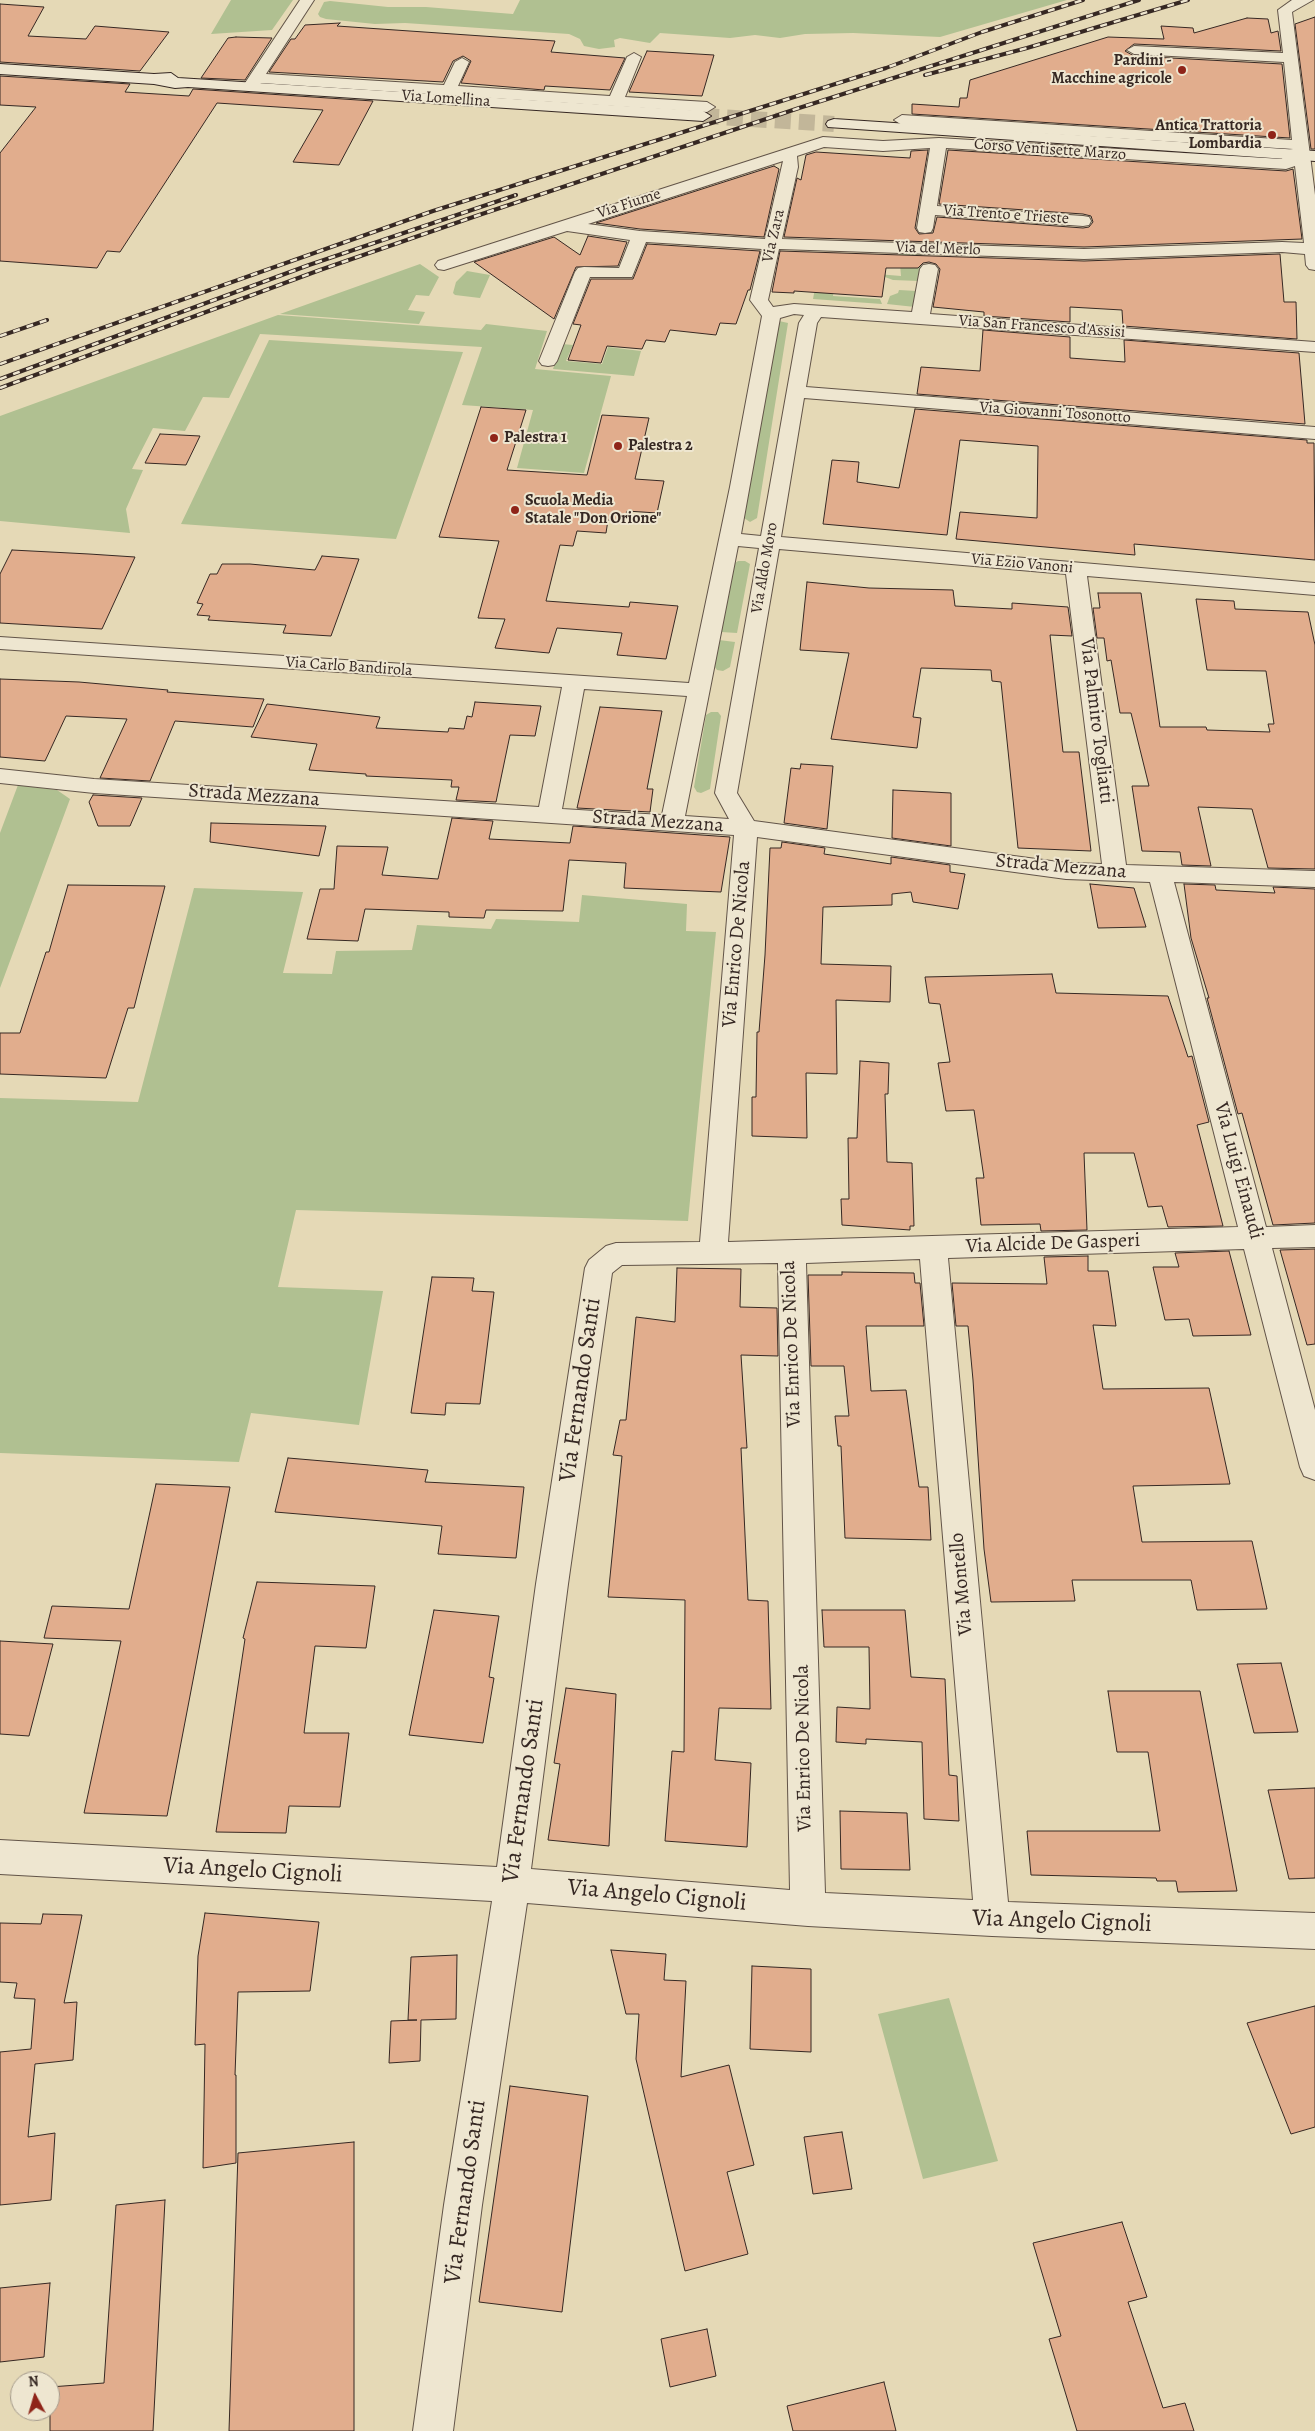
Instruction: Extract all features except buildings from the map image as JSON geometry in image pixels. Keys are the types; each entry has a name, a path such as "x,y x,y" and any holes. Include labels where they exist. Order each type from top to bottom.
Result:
{"street":[{"path":"253,82 307,0"},
{"path":"1306,0 1284,10 1300,157 1314,247"},
{"path":"1134,50 1290,58"},
{"path":"616,101 634,57"},
{"name":"Via Lomellina","path":"449,90 462,62"},
{"name":"Via Lomellina","path":"0,70 154,79 174,83 253,82 449,90 616,101 705,111 253,82"},
{"name":"Corso Ventisette Marzo","path":"902,120 1300,157"},
{"name":"Corso Ventisette Marzo","path":"834,124 1300,157"},
{"path":"922,248 939,143"},
{"name":"Corso Ventisette Marzo","path":"815,144 882,146 939,143 1300,157"},
{"name":"Via Fiume","path":"444,264 815,144"},
{"name":"Via Zara","path":"771,316 759,300 791,161 788,152"},
{"name":"Via Trento e Trieste","path":"928,210 1083,220"},
{"name":"Via del Merlo","path":"565,224 640,236 714,242 1084,254 1314,247"},
{"path":"548,361 584,272 626,274 640,236"},
{"path":"920,318 929,269"},
{"name":"Via San Francesco d'Assisi","path":"771,316 785,309 821,311 1315,347"},
{"name":"Via Aldo Moro","path":"746,828 726,792 808,323 814,314 821,311"},
{"path":"672,822 771,316"},
{"name":"Via Giovanni Tosonotto","path":"796,392 1315,433"},
{"name":"Via Ezio Vanoni","path":"729,538 1315,589"},
{"name":"Via Palmiro Togliatti","path":"1076,569 1115,872"},
{"name":"Via Carlo Bandirola","path":"0,643 698,690"},
{"path":"549,814 574,682"},
{"name":"Strada Mezzana","path":"0,776 94,786 746,828 1066,871 1315,879"},
{"name":"Via Enrico De Nicola","path":"746,828 712,1253 792,1252 808,1908"},
{"name":"Via Luigi Einaudi","path":"1160,875 1315,1467"},
{"name":"Via Alcide De Gasperi","path":"792,1252 1315,1236"},
{"name":"Via Montello","path":"933,1248 992,1919"},
{"name":"Via Fernando Santi","path":"433,2431 463,2205 512,1884 552,1584 599,1268 616,1254 712,1253"},
{"name":"Via Angelo Cignoli","path":"0,1857 512,1884 808,1908 992,1919 1315,1931"}],"green space":[{"path":"231,0 293,0 272,30 211,34"},
{"path":"520,0 1067,0 940,37 853,33 805,34 780,38 755,35 730,38 660,33 650,43 620,38 614,40 615,47 599,49 584,46 580,39 569,34 405,23 375,24 326,19 318,14 324,2 330,1 388,7 426,7 513,14"},
{"path":"899,252 923,253 919,281 893,280 877,274 901,276"},
{"path":"420,264 439,277 429,296 416,295 408,310 425,312 419,324 280,314"},
{"path":"467,271 490,275 480,298 455,295 453,293 456,282"},
{"path":"817,278 835,279 833,296 880,299 882,304 813,299"},
{"path":"899,290 917,291 915,307 887,304 890,296 898,293"},
{"path":"278,315 481,330 486,324 547,331 535,369 611,376 584,473 517,468 533,410 462,405 482,347 260,334 229,398 203,397 185,431 153,428 132,469 143,470 126,509 130,533 0,521 0,416"},
{"path":"777,322 788,323 757,518 750,522 744,518"},
{"path":"269,340 463,352 396,539 181,524"},
{"path":"562,344 573,345 566,361 602,364 608,347 641,351 634,376 553,369"},
{"path":"745,561 750,564 737,633 721,632 735,563"},
{"path":"719,640 735,642 730,667 723,671 717,670 714,666"},
{"path":"711,712 718,712 721,716 710,789 701,793 697,792 694,787 706,715"},
{"path":"18,785 57,790 70,799 0,988 0,833"},
{"path":"194,888 303,892 283,973 332,974 336,951 412,950 417,925 491,929 496,919 579,922 582,895 687,904 686,931 716,932 688,1221 296,1210 278,1287 383,1291 359,1425 251,1413 239,1462 0,1453 0,1098 138,1102"},
{"path":"949,1998 998,2161 923,2179 878,2014"}],"tunnel":[{"path":"703,116 834,124"}],"railway":[{"path":"0,364 433,211 886,68 982,32 1083,0"},
{"path":"0,388 320,270 479,215 799,108 1139,0"},
{"path":"925,75 1027,48 1188,0"},
{"path":"0,379 309,265 516,195"},
{"path":"0,336 47,320"}],"place":[{"name":"Pardini - Macchine agricole","path":"1182,70"},
{"name":"Antica Trattoria Lombardia","path":"1272,135"},
{"name":"Palestra 1","path":"494,438"},
{"name":"Palestra 2","path":"618,446"},
{"name":"Scuola Media Statale \"Don Orione\"","path":"515,510"}]}
